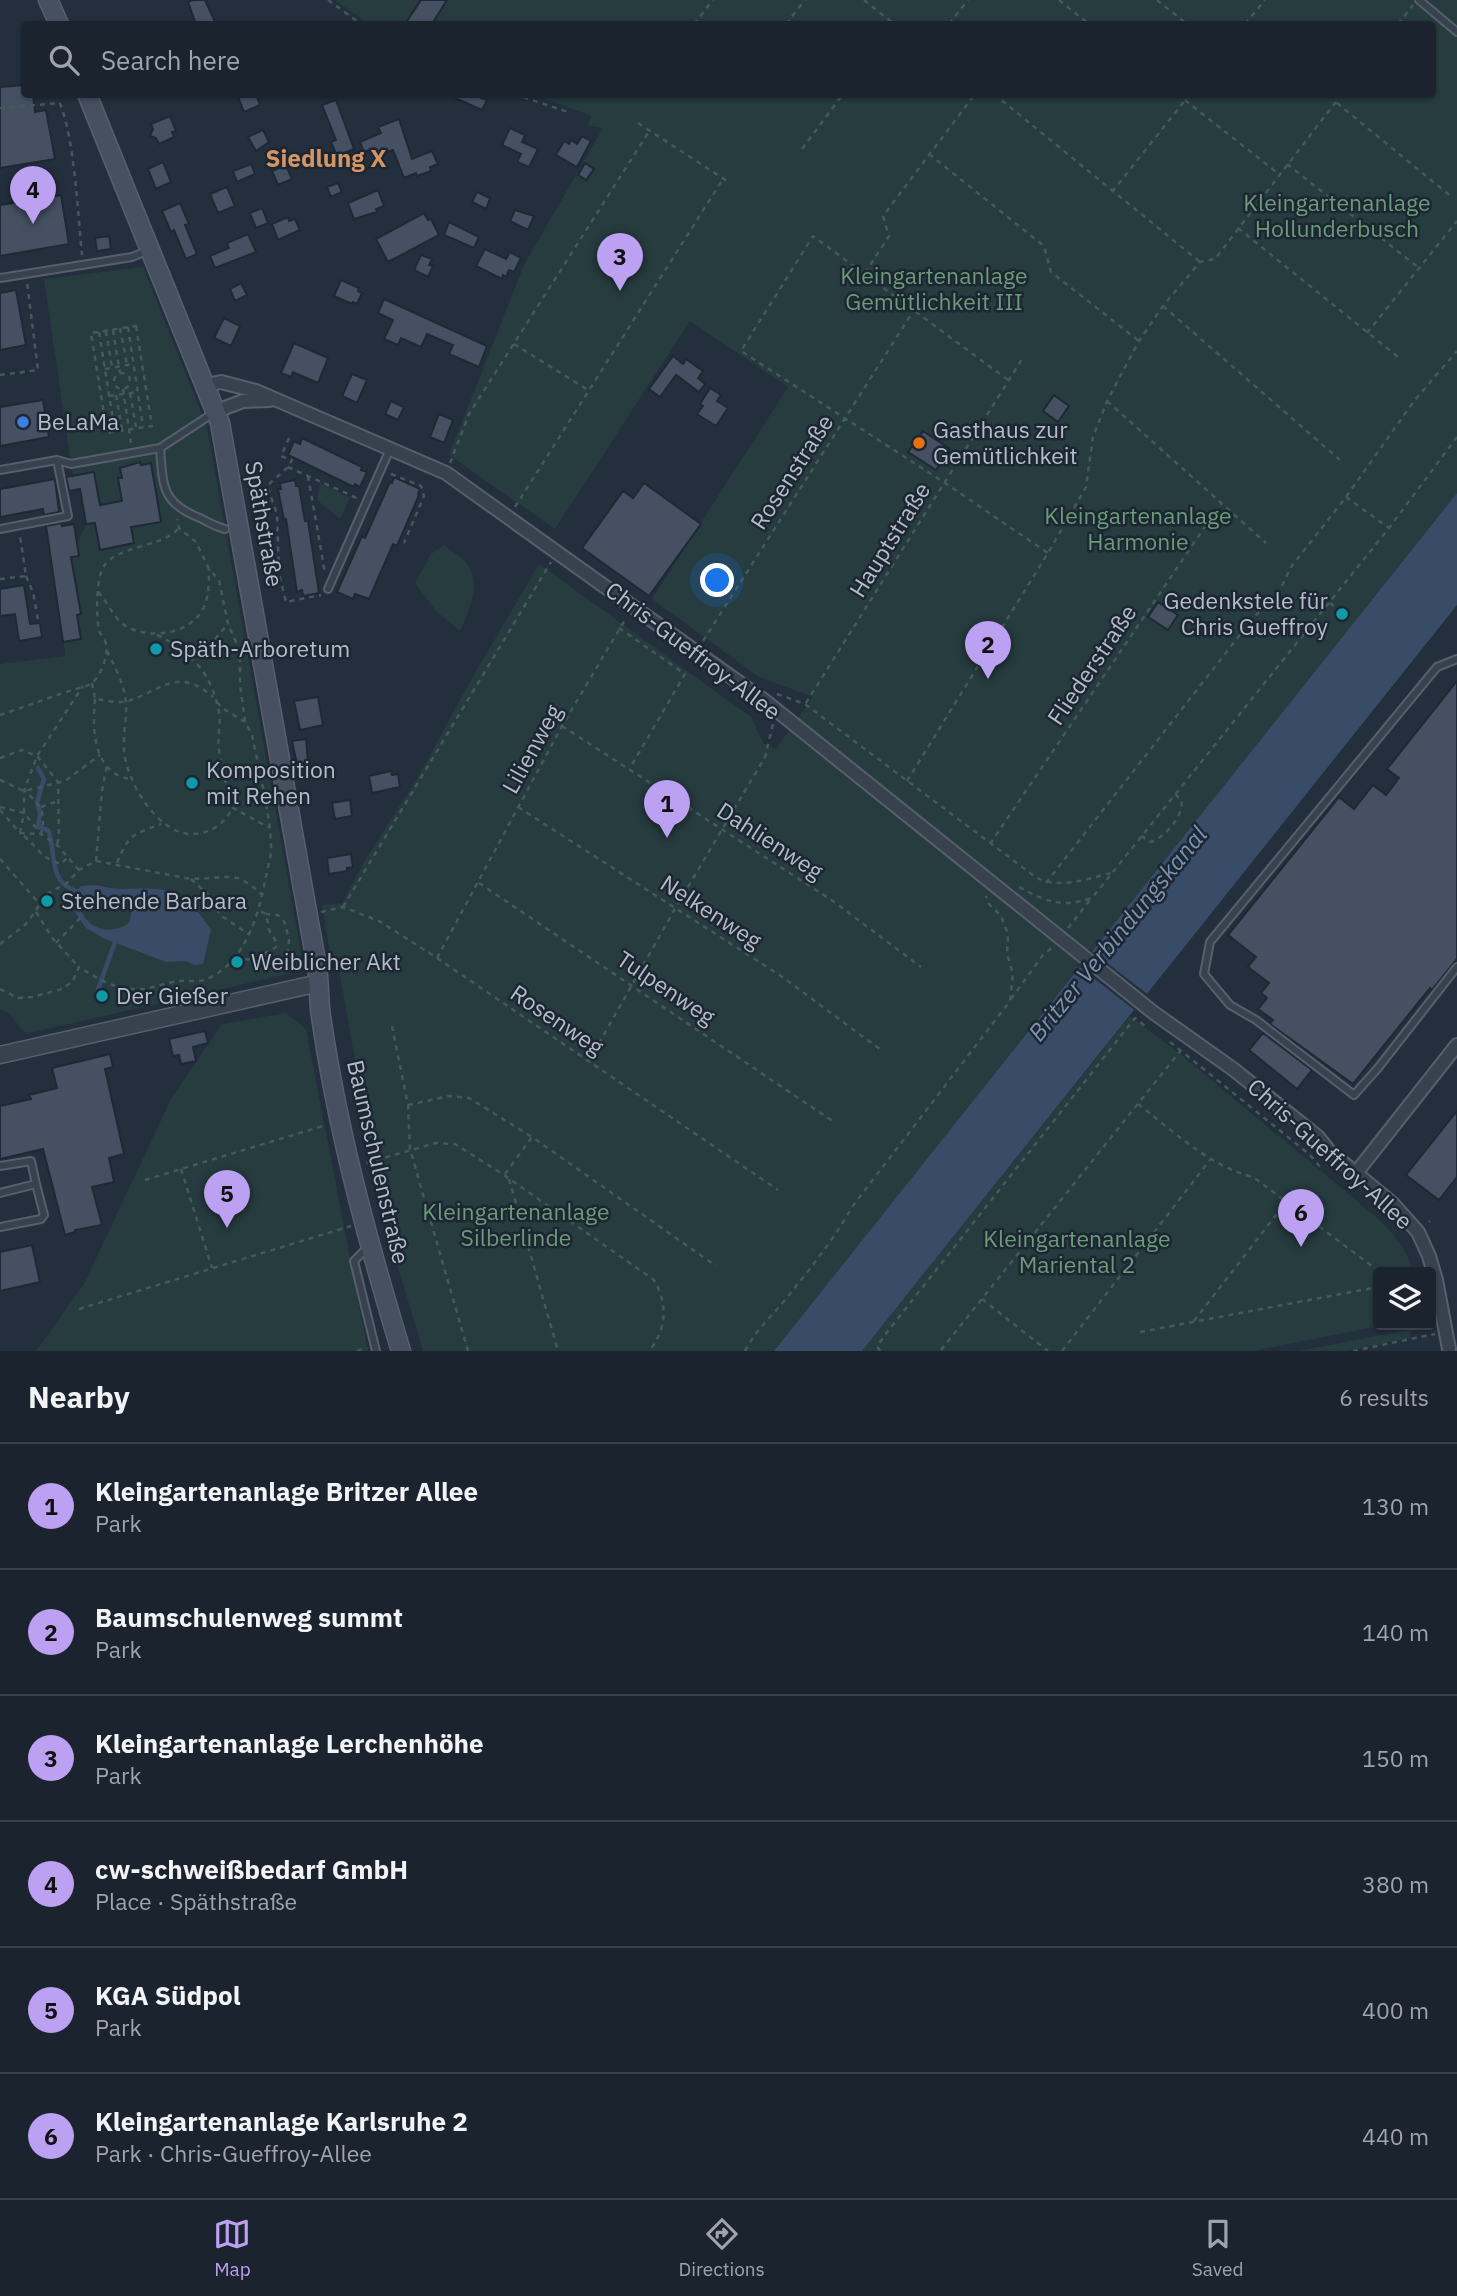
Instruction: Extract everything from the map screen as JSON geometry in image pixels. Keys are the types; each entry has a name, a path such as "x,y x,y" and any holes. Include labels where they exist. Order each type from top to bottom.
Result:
{"main road":[{"path":"48,0 58,21"},
{"name":"Späthstraße","path":"89,98 217,411 229,522 319,983"},
{"name":"Baumschulenstraße","path":"319,983 323,1024 350,1167 401,1351"}],"street":[{"name":"Chris-Gueffroy-Allee","path":"206,385 221,382 256,391 446,473 765,701 995,885 1065,933 1081,955 1144,1005 1233,1069 1318,1137 1330,1152 1394,1204 1418,1232 1429,1256 1449,1349"},
{"name":"Chris-Gueffroy-Allee","path":"217,411 243,401 272,400"},
{"path":"0,1055 319,983"},
{"path":"1356,1173 1457,1045"}],"lane":[{"path":"1418,0 1457,32"},
{"path":"0,278 132,257 151,250"},
{"path":"0,470 57,460 71,464 160,447 217,411"},
{"path":"160,447 162,480 168,499 189,514 229,522"},
{"path":"328,589 390,449"},
{"path":"0,529 68,516 57,460"},
{"path":"1457,659 1437,667 1210,942 1204,974 1230,1005 1256,1020 1354,1095 1457,967"},
{"path":"0,1166 31,1161 43,1217 0,1227"},
{"path":"0,1193 36,1184"},
{"path":"371,1245 354,1261 376,1351"}],"path":[{"path":"328,0 357,21"},
{"path":"696,21 713,0"},
{"path":"788,21 805,0"},
{"path":"864,0 890,21"},
{"path":"951,21 968,0"},
{"path":"1059,0 1085,21"},
{"path":"1157,0 1183,21"},
{"path":"1248,21 1265,0"},
{"path":"1400,21 1418,0"},
{"path":"57,98 63,110 69,143 83,265"},
{"path":"526,98 571,113"},
{"path":"802,149 840,98"},
{"path":"865,274 889,236 883,216 972,98"},
{"path":"999,98 1200,262"},
{"path":"1182,98 1279,174"},
{"path":"1111,192 1187,98"},
{"path":"907,781 1048,554 1086,487 1093,437 1107,401 1139,341 1163,306 1200,262 1215,259 1339,98"},
{"path":"1336,102 1454,198"},
{"path":"0,108 60,103"},
{"path":"638,123 730,183"},
{"path":"446,473 469,414 650,130"},
{"path":"929,153 1044,246 1051,272 1139,341"},
{"path":"1287,164 1419,268"},
{"path":"509,516 723,179"},
{"path":"1367,333 1457,220"},
{"path":"1238,228 1398,357"},
{"path":"1008,380 813,236 741,351 945,483 1048,554"},
{"path":"0,375 38,370 26,275"},
{"path":"1163,306 1340,460"},
{"name":"Rosenstraße","path":"696,650 914,310"},
{"path":"136,326 152,426 107,433 91,333 120,328 136,326"},
{"path":"128,327 144,428"},
{"path":"120,328 127,365"},
{"path":"113,330 120,373"},
{"path":"106,331 112,368"},
{"path":"99,332 115,432"},
{"path":"514,344 587,390"},
{"path":"1046,883 1253,618 1278,594 1292,567 1414,401 1457,351"},
{"name":"Hauptstraße","path":"805,704 1024,356"},
{"path":"105,369 133,364"},
{"path":"120,373 129,379"},
{"path":"120,373 114,377 114,381 117,387 122,389"},
{"path":"129,379 144,376"},
{"path":"122,389 128,385 129,379"},
{"path":"99,384 114,381"},
{"path":"122,389 132,453"},
{"path":"109,396 138,392"},
{"path":"130,393 136,429"},
{"path":"116,395 122,431"},
{"path":"1107,401 1266,543"},
{"path":"744,1351 757,1329 782,1303 834,1238 852,1207 1043,955 1065,933 1389,528 1457,437"},
{"path":"289,438 281,456 292,460 267,486 276,514 279,573 286,602 326,594 328,589 308,476"},
{"path":"288,467 367,502"},
{"path":"387,481 391,473 421,486 424,496 404,543"},
{"path":"1346,496 1389,528"},
{"name":"Fliederstraße","path":"990,844 1221,503"},
{"path":"36,912 57,943 79,967 115,987 144,989 182,981 204,980 236,955 250,935 262,895 271,846 269,827 252,734 245,722 240,661 228,624 219,580 209,569 196,542 179,527 177,515"},
{"path":"19,525 26,576 33,592 38,620"},
{"path":"179,527 166,539 140,546 104,566 98,592 99,634 106,642 107,651 118,673 125,702 124,752 130,779 161,824 184,834 195,834 213,830 225,820 233,808"},
{"path":"308,916 343,907 558,551"},
{"path":"157,635 179,628 203,608 209,569"},
{"path":"0,579 26,576"},
{"path":"98,592 110,610 127,626 176,644 190,655 207,678 219,713 218,746 233,808 269,827"},
{"path":"1329,603 1338,610"},
{"path":"190,655 209,646 228,624"},
{"name":"Lilienweg","path":"437,958 562,726 619,628 685,674 630,768"},
{"path":"0,715 92,683 102,667 107,651"},
{"path":"95,699 125,702 176,681 191,683 204,689 222,708 245,722"},
{"path":"92,683 95,699 94,738 100,755 121,778 130,779"},
{"path":"20,833 25,791 37,756 83,687"},
{"path":"765,701 779,693 805,704 1046,883 1074,882 1114,872"},
{"path":"589,1061 765,757 774,722 779,714"},
{"name":"Dahlienweg","path":"562,726 833,901 920,967"},
{"path":"0,758 22,750 37,756 58,782 56,845"},
{"path":"25,791 65,781 100,755"},
{"path":"96,861 107,765"},
{"path":"0,780 25,791 40,805 42,834"},
{"path":"1141,836 1151,842 1159,839 1175,821 1182,811 1182,802 1175,794"},
{"path":"40,805 59,800"},
{"name":"Nelkenweg","path":"518,807 781,976 881,1050"},
{"path":"0,809 24,813 79,870"},
{"path":"0,809 48,861 61,864 67,858"},
{"path":"117,864 127,841 134,835 161,824"},
{"path":"20,833 42,834"},
{"path":"0,859 38,902"},
{"path":"0,944 24,926 36,912 38,902 54,888 67,883 79,870 96,861 191,879 238,878 262,895"},
{"path":"1010,1002 1013,974 1007,954 1008,934 1001,916 989,904 984,890 995,885 1003,875 1020,888 1062,905 1092,898"},
{"path":"191,879 213,899 220,915 250,935"},
{"name":"Tulpenweg","path":"479,883 633,984 834,1122"},
{"name":"Rosenweg","path":"343,907 379,921 437,958 778,1190"},
{"path":"258,910 278,915 285,923 288,950 287,956 281,960 272,961 262,954"},
{"path":"57,943 84,914"},
{"path":"236,955 249,961 276,947 277,943 269,930 266,914"},
{"path":"0,989 18,998 62,989 73,981 79,967"},
{"path":"880,1351 877,1346 888,1331 1018,1170 1135,1018 1145,1026 1149,1020"},
{"path":"392,1026 408,1105 410,1149 468,1351"},
{"path":"1170,1042 1309,1154 1321,1168"},
{"path":"941,1350 1181,1051"},
{"path":"408,1105 449,1096 469,1098 532,1137 716,1266"},
{"path":"1138,1104 1211,1159 1233,1172 1253,1177 1373,1267"},
{"path":"145,1180 330,1123"},
{"path":"504,1175 532,1137"},
{"path":"350,1167 436,1143 455,1144 654,1280 662,1293 664,1315 662,1330 649,1351"},
{"path":"1062,1351 1211,1159"},
{"path":"181,1169 212,1268"},
{"path":"509,1179 558,1351"},
{"path":"1194,1321 1286,1202"},
{"path":"79,1309 364,1223"},
{"path":"1140,1332 1373,1287"},
{"path":"982,1298 1048,1351"},
{"path":"1353,1351 1410,1340"}],"green space":[{"path":"335,0 1457,0 1457,493 774,1351 423,1351 381,1210 338,963 331,959 322,905 342,903 368,855 417,779 539,564 751,717 764,744 776,749 813,697 759,677 652,599 788,387 690,321 555,529 449,455 524,265 603,128 587,125 592,116 543,98 1436,98 1436,21 365,21"},
{"name":"Späth-Arboretum","path":"143,267 207,427 302,958 292,973 25,1034 10,1014 0,1009 0,664 65,656 61,618 80,614 71,557 86,524 80,489 76,490 71,464 44,279"},
{"path":"320,483 350,498 340,519 317,500"},
{"path":"444,545 469,567 474,583 472,600 460,631 436,611 415,583 431,554"},
{"path":"286,1013 306,1029 368,1351 36,1351 84,1284 171,1099 222,1024"},
{"name":"Kleingartenanlage Mariental 2","path":"1130,1016 1179,1053 1382,1222 1405,1252 1412,1267 1373,1267 1373,1327 1253,1351 862,1351"},
{"path":"1412,1330 1410,1338 1345,1351 1299,1351"}],"water":[{"name":"Britzer Verbindungskanal","path":"1457,493 1457,605 862,1351 774,1351"},
{"path":"81,886 164,890 184,898 211,930 203,964 166,962 103,938 86,928 76,914 72,897","holes":["89,897 104,901 122,898 131,910 129,923 106,930 92,924 79,905 80,901"]}],"pier":[{"path":"1089,949 1150,996 1137,1012 1077,965"}],"building":[{"path":"205,0 215,21 195,21 188,2"},
{"path":"421,0 447,0 434,21 407,21"},
{"path":"21,85 21,98 33,98 35,112 46,110 55,159 0,168 0,87"},
{"path":"239,98 257,98 260,105 244,112"},
{"path":"455,98 487,100 482,110"},
{"path":"336,100 354,149 337,156 331,142 336,140 322,105"},
{"path":"170,116 176,131 172,132 174,137 159,144 156,138 150,136 153,129 151,124"},
{"path":"399,119 412,159 432,151 438,164 430,167 431,171 404,178 393,150 377,155 374,148 364,152 360,142 381,133 378,127"},
{"path":"510,128 525,135 522,142 538,149 529,167 517,162 521,154 502,145"},
{"path":"263,130 269,142 256,151 248,137"},
{"path":"582,136 591,141 577,167 556,155 564,141 569,144 571,140 577,144"},
{"path":"163,162 171,182 156,189 148,169"},
{"path":"585,163 594,169 586,180 578,175"},
{"path":"251,164 255,174 237,182 233,171"},
{"path":"286,165 292,179 278,185 272,171"},
{"path":"338,183 342,192 331,197 327,187"},
{"path":"227,187 235,206 218,213 210,194"},
{"path":"378,190 384,206 376,209 377,212 354,219 348,203"},
{"path":"477,192 490,198 486,209 472,202"},
{"path":"61,195 69,244 0,256 0,205"},
{"path":"180,203 189,224 185,225 197,254 186,259 174,230 171,232 162,211"},
{"path":"262,208 268,223 256,228 250,213"},
{"path":"515,210 534,216 528,230 510,221"},
{"path":"424,213 428,220 431,219 439,235 388,262 376,239"},
{"path":"288,217 289,221 295,219 300,230 278,240 272,224"},
{"path":"449,222 479,237 474,248 444,235"},
{"path":"248,234 256,252 215,268 210,256 229,248 227,243"},
{"path":"109,236 111,249 97,251 95,238"},
{"path":"485,249 506,259 510,252 521,258 514,272 509,270 502,279 476,266"},
{"path":"421,255 432,259 429,265 433,266 428,277 414,270"},
{"path":"341,280 359,288 358,291 362,293 357,304 334,296"},
{"path":"241,283 247,295 235,301 230,289"},
{"path":"16,290 26,345 0,350 0,293"},
{"path":"384,299 487,346 479,367 449,354 453,345 427,334 421,347 401,338 398,345 384,339 393,320 378,313"},
{"path":"224,318 240,326 231,346 214,338"},
{"path":"294,343 328,358 318,383 293,372 291,377 281,373"},
{"path":"673,356 683,364 686,359 703,371 698,378 705,384 699,392 676,375 660,397 649,389"},
{"path":"352,374 367,380 357,403 342,396"},
{"path":"710,388 721,395 717,401 728,408 716,426 697,414"},
{"path":"1054,395 1069,406 1058,422 1043,411"},
{"name":"BeLaMa","path":"43,400 49,437 0,446 0,407"},
{"path":"391,401 404,407 398,420 385,414"},
{"path":"439,414 453,420 444,443 430,437"},
{"path":"923,431 950,449 936,470 908,452"},
{"path":"302,438 362,467 361,470 367,472 360,487 355,484 354,487 288,455 294,441 300,444"},
{"path":"140,462 141,465 151,463 161,522 131,527 134,543 100,550 95,523 86,524 80,489 69,491 66,477 94,472 100,505 122,501 118,478 122,478 120,468"},
{"path":"394,477 420,489 419,495 397,546 393,544 369,599 355,594 353,599 337,592 362,536 365,538"},
{"path":"55,479 59,512 44,515 43,509 0,517 0,489"},
{"path":"295,480 296,486 299,486 305,521 308,521 319,593 303,596 302,590 297,592 286,519 284,520 278,489 281,489 280,483"},
{"path":"644,483 701,524 649,596 582,548 623,491 633,498"},
{"path":"61,523 62,526 74,524 79,556 71,557 81,614 77,615 81,639 63,642 46,526"},
{"path":"24,585 30,624 40,623 42,637 19,641 15,614 0,616 0,589"},
{"path":"1158,602 1178,615 1168,630 1148,617"},
{"path":"1457,681 1457,959 1432,990 1430,988 1353,1084 1270,1024 1273,1020 1258,1009 1267,998 1261,993 1269,983 1248,967 1256,957 1228,935 1339,797 1354,809 1373,785 1386,795 1399,778 1387,769"},
{"path":"318,697 323,725 300,730 294,701"},
{"path":"306,739 308,762 297,764 292,741"},
{"path":"391,771 392,775 398,774 400,787 372,793 369,776"},
{"path":"350,800 352,816 335,819 332,803"},
{"path":"351,854 353,867 347,868 347,871 329,874 327,858"},
{"path":"205,1031 208,1043 193,1047 196,1061 181,1064 179,1055 173,1056 169,1039"},
{"path":"1263,1033 1312,1070 1297,1089 1249,1050"},
{"path":"110,1054 113,1067 105,1069 124,1154 109,1158 114,1182 92,1187 102,1225 75,1230 65,1235 43,1149 0,1159 0,1106 31,1099 29,1095 57,1088 52,1068"},
{"path":"1457,1111 1457,1177 1439,1200 1406,1175"},
{"path":"32,1245 40,1282 0,1291 0,1252"}],"waterway":[{"path":"38,768 44,779 37,802 40,813 38,827 48,830 61,881 76,891"},
{"path":"96,995 115,942"}],"place":[{"name":"cw-schweißbedarf GmbH","path":"33,224"},
{"name":"Kleingartenanlage Lerchenhöhe","path":"620,291"},
{"name":"BeLaMa","path":"23,422"},
{"name":"Gasthaus zur Gemütlichkeit","path":"919,443"},
{"name":"Gedenkstele für Chris Gueffroy","path":"1342,614"},
{"name":"Späth-Arboretum","path":"156,649"},
{"name":"Baumschulenweg summt","path":"988,679"},
{"name":"Komposition mit Rehen","path":"192,783"},
{"name":"Kleingartenanlage Britzer Allee","path":"667,838"},
{"name":"Stehende Barbara","path":"47,901"},
{"name":"Weiblicher Akt","path":"237,962"},
{"name":"Der Gießer","path":"102,996"},
{"name":"KGA Südpol","path":"227,1228"},
{"name":"Kleingartenanlage Karlsruhe 2","path":"1301,1247"}],"district":[{"name":"Siedlung X","path":"326,159"}],"park label":[{"name":"Kleingartenanlage Hollunderbusch","path":"1337,216"},
{"name":"Kleingartenanlage Gemütlichkeit III","path":"934,289"},
{"name":"Kleingartenanlage Harmonie","path":"1138,529"},
{"name":"Kleingartenanlage Silberlinde","path":"516,1225"}]}
